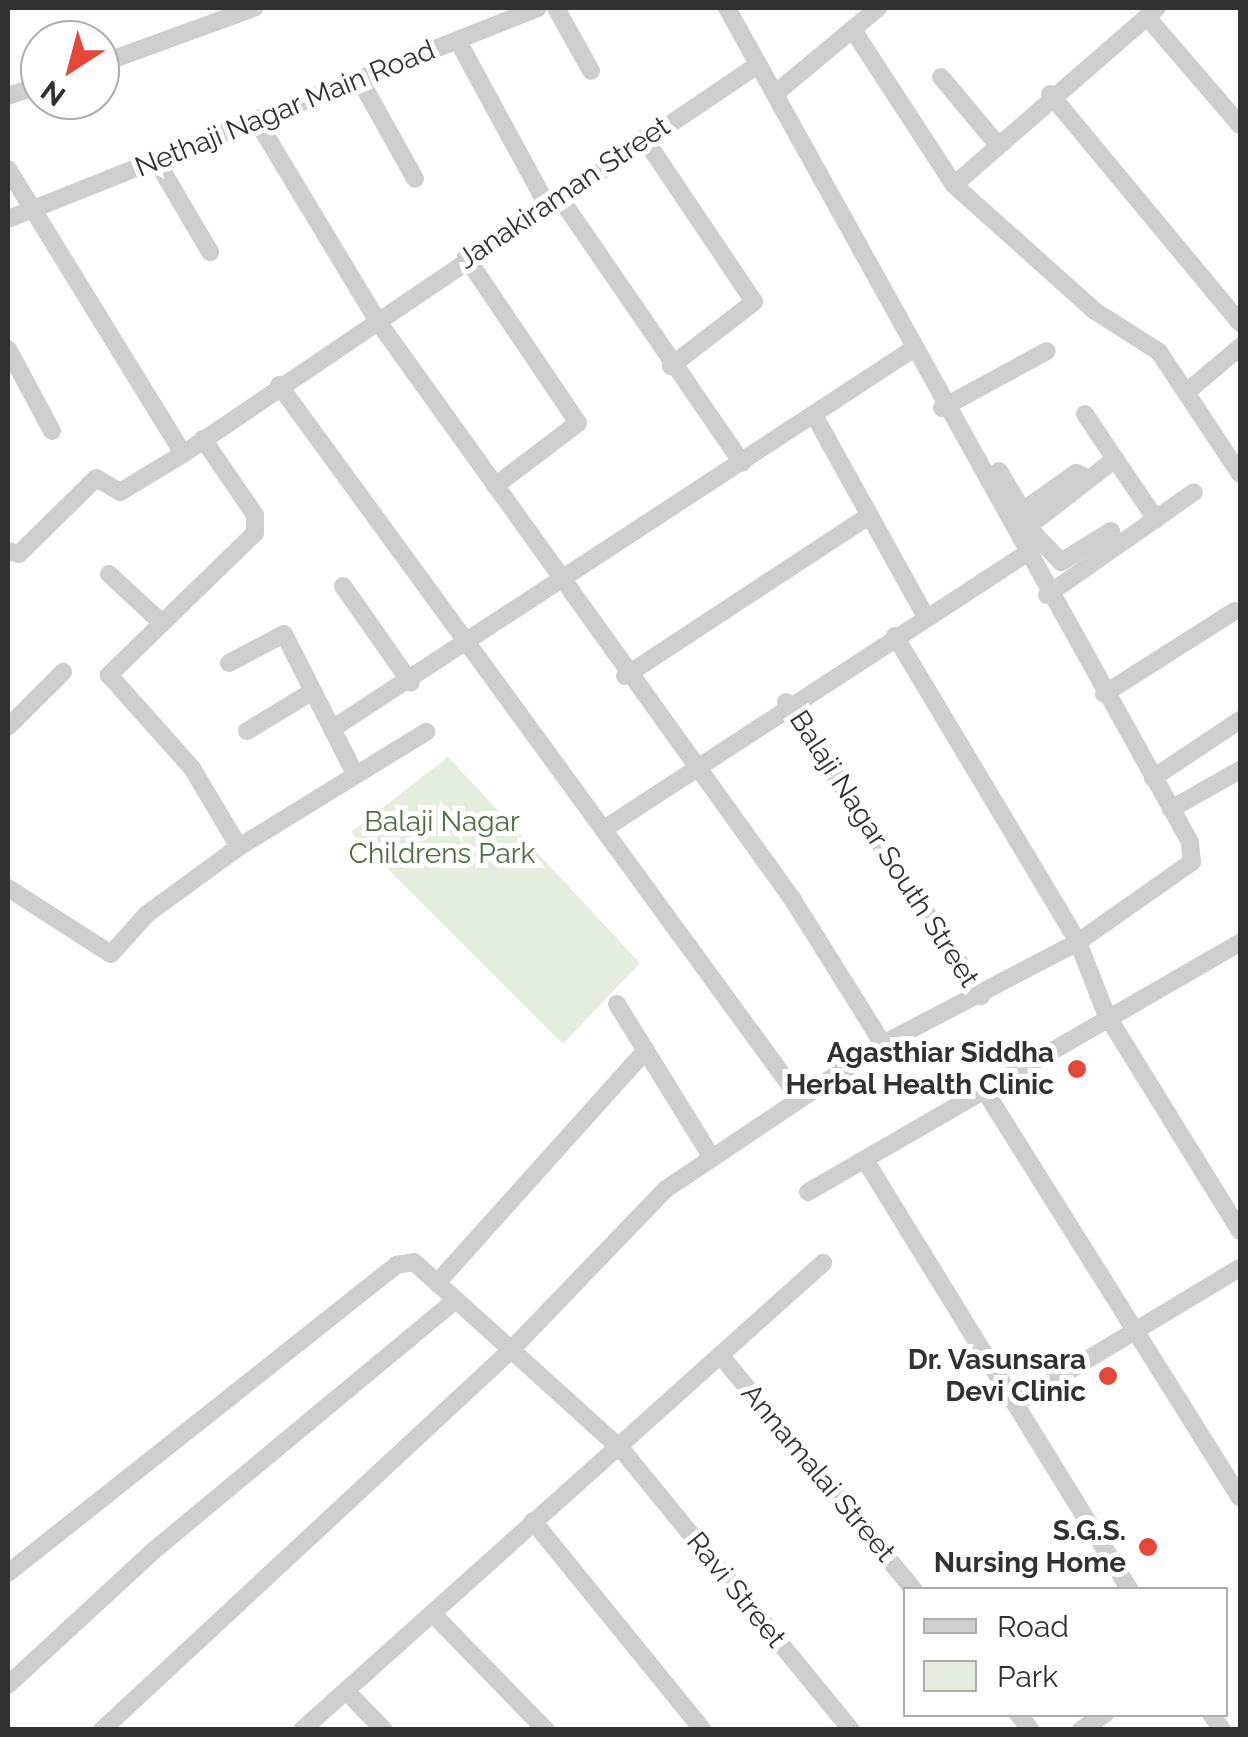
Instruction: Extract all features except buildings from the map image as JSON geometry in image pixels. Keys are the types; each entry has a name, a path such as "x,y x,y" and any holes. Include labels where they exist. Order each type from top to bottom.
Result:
{"street":[{"path":"120,57 254,8"},
{"name":"Nethaji Nagar Main Road","path":"8,219 538,8"},
{"path":"556,8 591,71"},
{"path":"102,1730 510,1351 666,1189 882,1044 981,996 1078,942 1192,862 1171,810 910,351 776,94 753,68 727,8"},
{"path":"776,94 878,8"},
{"path":"954,184 1050,94 1152,12 1240,126"},
{"path":"853,30 954,184 1095,311 1159,352 1190,390 1240,474"},
{"path":"458,41 552,199 742,463"},
{"name":"Janakiraman Street","path":"8,552 20,554 96,478 116,493 183,454 279,385 379,323 466,257 753,68"},
{"path":"941,77 997,144"},
{"path":"360,80 416,179"},
{"path":"1050,94 1240,323"},
{"path":"256,120 379,323 626,676 698,764 882,1044"},
{"path":"644,138 751,297 753,312 671,366"},
{"path":"156,160 210,252"},
{"path":"8,169 183,454"},
{"path":"466,257 578,424 494,486"},
{"path":"1190,390 1240,347"},
{"path":"8,349 52,431"},
{"path":"332,729 412,683 910,351"},
{"path":"942,408 1047,351"},
{"path":"279,385 472,642 800,1100"},
{"path":"1085,414 1156,519"},
{"path":"814,415 926,616"},
{"path":"203,439 257,526 110,680 192,768 239,847"},
{"path":"1010,529 1028,517 1056,509 1087,478 1115,460"},
{"path":"999,471 1061,562 1112,531"},
{"path":"1047,595 1194,492"},
{"path":"626,676 870,515"},
{"path":"604,829 786,702 1024,556"},
{"path":"109,574 162,623"},
{"path":"343,586 412,683"},
{"path":"1104,694 1236,610"},
{"path":"230,663 284,634 355,774"},
{"path":"896,636 1078,942 1106,1014 1240,1231"},
{"path":"8,727 64,672"},
{"path":"248,731 312,691"},
{"name":"Balaji Nagar South Street","path":"786,702 981,996"},
{"path":"1153,778 1240,720"},
{"path":"8,888 106,956 239,847 426,732"},
{"path":"1171,810 1240,770"},
{"path":"808,1192 1106,1014 1239,948"},
{"path":"617,1004 712,1158"},
{"path":"437,1284 646,1050"},
{"path":"982,1088 1240,1497"},
{"path":"864,1160 1128,1587"},
{"name":"Ravi Street","path":"8,1572 396,1265 414,1262 622,1450 851,1730"},
{"path":"302,1730 532,1521 622,1450 823,1263"},
{"path":"1015,1404 1240,1268"},
{"path":"8,1685 152,1552 455,1300"},
{"name":"Annamalai Street","path":"720,1356 912,1587"},
{"path":"532,1521 703,1730"},
{"path":"432,1614 546,1730"},
{"path":"346,1691 384,1730"}],"green space":[{"name":"Balaji Nagar Childrens Park","path":"448,757 640,963 563,1044 351,832"}],"place":[{"name":"Agasthiar Siddha Herbal Health Clinic","path":"1077,1069"},
{"name":"Dr. Vasunsara Devi Clinic","path":"1108,1376"},
{"name":"S.G.S. Nursing Home","path":"1148,1547"}]}
